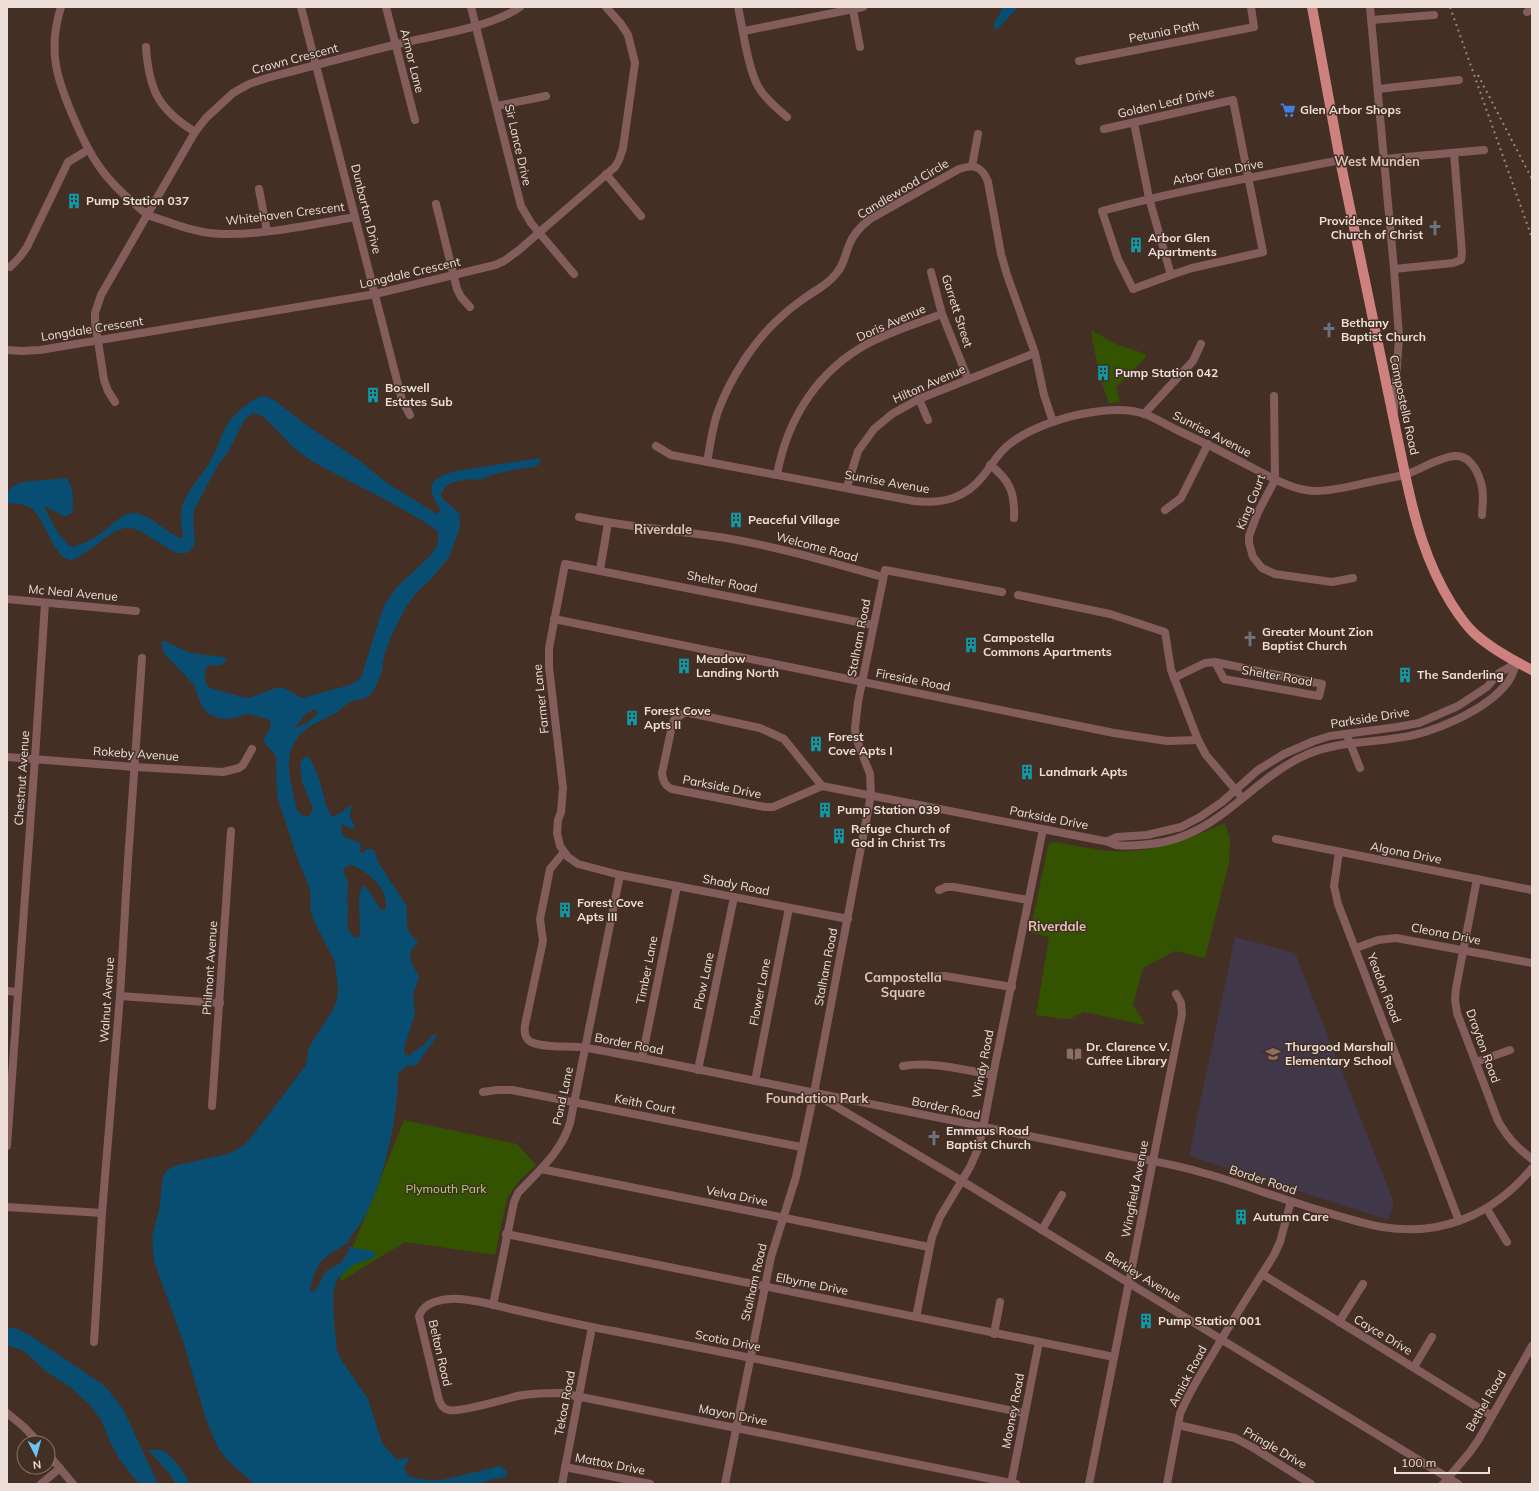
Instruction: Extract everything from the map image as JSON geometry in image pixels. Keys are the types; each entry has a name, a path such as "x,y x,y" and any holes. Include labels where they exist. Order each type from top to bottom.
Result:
{"main road":[{"name":"Campostella Road","path":"1312,7 1340,160 1405,474 1422,542 1434,572 1461,618 1475,634 1517,663 1532,670"}],"street":[{"name":"Whitehaven Crescent","path":"61,7 55,33 54,54 57,75 63,93 88,150 103,174 147,215 181,227 210,234 236,234 267,231 355,217"},
{"name":"Dunbarton Drive","path":"301,7 402,400 410,415"},
{"name":"Armor Lane","path":"386,7 415,120"},
{"name":"Sir Lance Drive","path":"471,7 497,106 518,197 531,223 574,274"},
{"name":"Crown Crescent","path":"114,402 104,380 95,322 95,313 101,295 195,132 211,113 233,93 249,84 316,65 475,26 505,16 520,7"},
{"name":"Longdale Crescent","path":"7,350 40,350 375,294 485,268 504,261 539,233 620,160 635,63 628,35 621,24 606,7"},
{"path":"738,7 753,77 759,89 767,99 787,117"},
{"path":"744,32 863,7"},
{"name":"Petunia Path","path":"1079,61 1254,27 1251,7"},
{"path":"1370,7 1399,336 1394,416"},
{"path":"853,10 860,47"},
{"path":"1371,20 1434,15"},
{"path":"146,47 151,83 159,98 168,111 179,122 195,132"},
{"path":"1378,89 1459,80"},
{"path":"497,106 546,96"},
{"name":"Golden Leaf Drive","path":"1104,129 1233,100 1249,178"},
{"path":"1134,123 1149,198 1170,275 1213,263 1263,252 1249,178"},
{"path":"978,134 972,166 980,169 988,182 997,237 1007,275 1035,353 1044,394 1053,422"},
{"path":"10,267 27,247 68,162 88,150"},
{"path":"1384,159 1484,150"},
{"path":"1394,268 1453,263 1461,260 1462,253 1454,153"},
{"name":"Arbor Glen Drive","path":"1170,275 1133,289 1116,253 1102,212 1149,198 1340,160"},
{"name":"Candlewood Circle","path":"707,462 712,431 723,399 750,352 769,329 787,311 832,279 842,266 850,244 862,225 870,219 959,170 972,166"},
{"path":"606,174 641,216"},
{"path":"259,188 267,231"},
{"path":"436,204 461,297 470,307"},
{"name":"Garrett Street","path":"931,272 942,314 968,379"},
{"name":"Doris Avenue","path":"777,475 784,443 797,414 816,385 827,374 846,357 867,344 942,314"},
{"path":"1144,414 1193,361 1201,344"},
{"name":"Hilton Avenue","path":"847,487 858,451 874,429 892,414 919,399 1035,353"},
{"name":"King Court","path":"1274,396 1275,480 1258,512 1249,536 1250,550 1257,563 1262,568 1275,574 1332,582 1353,578"},
{"path":"919,399 928,420"},
{"name":"Sunrise Avenue","path":"656,446 671,455 847,487 914,501 929,502 941,501 962,494 970,489 983,476 999,453 1010,443 1053,422 1081,414 1106,411 1130,411 1144,414 1208,444 1275,480 1296,488 1315,491 1337,489 1405,474 1443,459 1454,456 1462,457 1474,466 1478,475 1483,497 1482,514"},
{"path":"1165,510 1181,498 1208,444"},
{"path":"990,465 1001,474 1013,494 1015,503 1014,518"},
{"name":"Welcome Road","path":"579,517 608,523 715,537 774,548 883,577"},
{"path":"600,570 608,523"},
{"name":"Shelter Road","path":"565,564 874,625"},
{"name":"Farmer Lane","path":"564,852 560,846 557,833 563,788 548,667 549,648 565,564"},
{"path":"883,577 885,570 1002,592"},
{"name":"Stalham Road","path":"725,1484 771,1256 782,1217 796,1177 801,1147 814,1093 871,795 870,774 856,738 855,728 862,682 883,577"},
{"path":"1018,595 1110,614 1165,632 1171,670 1198,740 1206,755 1235,791 1243,798"},
{"name":"Mc Neal Avenue","path":"7,599 136,611"},
{"name":"Chestnut Avenue","path":"7,1146 36,758 45,602"},
{"name":"Fireside Road","path":"554,619 1114,733 1167,741 1198,740"},
{"name":"Walnut Avenue","path":"94,1342 102,1213 120,996 142,658"},
{"name":"Shelter Road","path":"1174,678 1205,663 1215,662 1322,684 1319,696 1224,679 1215,662"},
{"name":"Parkside Drive","path":"822,786 784,739 768,731 690,713 684,713 674,720 662,773 664,784 672,789 773,808 822,786 1099,840 1108,840 1116,837 1147,835 1181,827 1206,814 1258,770 1284,754 1314,741 1346,733 1415,724 1458,706 1486,687 1499,673 1517,663"},
{"name":"Parkside Drive","path":"1108,840 1117,845 1164,842 1180,837 1202,828 1229,811 1266,779 1308,754 1349,743 1398,738 1422,733 1446,725 1463,716 1494,695 1508,682 1517,663"},
{"path":"1346,733 1360,768"},
{"name":"Rokeby Avenue","path":"7,757 217,772 232,771 239,768 243,765 252,749"},
{"name":"Windy Road","path":"916,1317 929,1247 940,1218 975,1158 983,1128 992,1075 1012,987 1043,829"},
{"name":"Philmont Avenue","path":"212,1106 231,831"},
{"name":"Algona Drive","path":"1276,839 1532,890"},
{"name":"Shady Road","path":"564,852 578,864 620,875 848,919"},
{"name":"Border Road","path":"564,852 550,869 540,919 543,941 524,1031 526,1037 531,1042 560,1047 585,1048 642,1058 983,1128 1153,1161 1199,1171 1360,1222 1392,1228 1426,1228 1459,1221 1487,1209 1516,1187 1532,1168"},
{"name":"Yeadon Road","path":"1339,852 1334,886 1338,904 1459,1221"},
{"name":"Pond Lane","path":"492,1305 511,1211 518,1193 553,1156 564,1141 570,1124 620,875"},
{"name":"Drayton Road","path":"1478,880 1455,1000 1457,1013 1462,1030 1476,1062 1498,1121 1506,1136 1515,1146 1532,1159"},
{"name":"Timber Lane","path":"642,1058 676,886"},
{"path":"939,890 946,887 954,887 1028,900"},
{"name":"Plow Lane","path":"698,1070 734,897"},
{"name":"Flower Lane","path":"755,1081 789,908"},
{"name":"Cleona Drive","path":"1356,948 1378,940 1396,938 1532,963"},
{"path":"922,978 945,976 1012,987"},
{"path":"7,991 18,992"},
{"name":"Wingfield Avenue","path":"1089,1484 1182,1014 1181,1003 1176,994"},
{"path":"120,996 220,1003"},
{"path":"1476,1062 1510,1050"},
{"path":"903,1066 919,1063 992,1075"},
{"name":"Keith Court","path":"483,1092 512,1090 801,1147"},
{"name":"Berkley Avenue","path":"814,1093 962,1181 1221,1339 1445,1481 1458,1484"},
{"path":"854,1117 855,1108 860,1102"},
{"name":"Velva Drive","path":"541,1169 929,1247"},
{"path":"1042,1230 1062,1196"},
{"name":"Amick Road","path":"1167,1484 1180,1414 1188,1396 1221,1339 1277,1248 1291,1201"},
{"path":"7,1207 102,1213"},
{"path":"1487,1209 1507,1242"},
{"name":"Elbyrne Drive","path":"506,1234 994,1334 1114,1357"},
{"name":"Cayce Drive","path":"1262,1274 1492,1416"},
{"path":"1339,1322 1363,1284"},
{"name":"Scotia Drive","path":"428,1304 439,1301 460,1299 592,1327 750,1357 1024,1413"},
{"path":"994,1334 1000,1302"},
{"name":"Belton Road","path":"428,1304 422,1309 419,1316 438,1400 445,1409"},
{"name":"Tekoa Road","path":"562,1484 592,1327"},
{"path":"1414,1367 1432,1337"},
{"name":"Mooney Road","path":"1012,1484 1024,1413 1039,1342"},
{"name":"Bethel Road","path":"1445,1481 1470,1452 1532,1346"},
{"name":"Mayon Drive","path":"445,1409 452,1411 542,1392 579,1397 1012,1484"},
{"path":"7,1413 32,1435"},
{"name":"Pringle Drive","path":"1178,1425 1221,1435 1242,1442 1311,1484"},
{"path":"56,1463 73,1484"},
{"name":"Mattox Drive","path":"565,1467 650,1484"},
{"path":"41,1484 60,1468"}],"shaded area":[{"name":"Thurgood Marshall Elementary School","path":"1235,937 1295,953 1394,1203 1388,1220 1189,1156"}],"green space":[{"path":"1091,330 1116,344 1146,354 1145,358 1116,387 1120,402 1109,403 1099,376"},
{"path":"1225,823 1230,840 1229,863 1205,958 1175,951 1143,968 1133,1004 1145,1025 1084,1012 1069,1019 1036,1015 1049,937 1030,932 1048,846 1055,842 1110,851 1140,850 1155,848 1184,840"},
{"name":"Plymouth Park","path":"404,1120 517,1144 536,1165 518,1182 507,1199 495,1255 405,1242 341,1281 340,1279"}],"water":[{"path":"1003,7 1018,7 997,30 993,26"},
{"path":"264,396 274,400 309,427 360,461 387,483 437,514 441,510 431,489 432,484 440,477 456,471 541,458 539,464 535,467 495,474 479,480 471,479 454,482 446,486 441,494 443,499 459,513 460,522 459,530 450,556 433,577 415,594 406,607 392,634 385,653 382,665 383,669 373,691 367,697 352,701 335,713 305,730 297,738 289,757 290,778 297,810 302,815 309,816 313,808 302,782 300,763 304,757 308,757 319,778 326,805 332,817 342,812 350,805 351,806 350,816 354,829 351,829 343,824 341,826 341,830 344,837 358,842 361,846 360,852 362,853 367,849 372,849 375,852 378,862 406,905 408,929 418,943 411,951 410,955 414,968 419,977 413,995 415,1014 404,1048 405,1055 410,1055 424,1045 432,1035 436,1034 435,1039 417,1064 414,1066 407,1065 398,1074 396,1108 393,1127 379,1182 373,1199 348,1243 327,1256 319,1265 310,1291 315,1291 327,1270 341,1263 348,1252 349,1246 370,1250 376,1254 374,1257 353,1265 338,1278 333,1292 337,1351 342,1361 368,1399 382,1443 397,1460 410,1457 404,1468 409,1477 427,1480 442,1480 500,1466 507,1471 507,1476 481,1484 254,1484 228,1461 218,1448 206,1419 183,1341 154,1260 152,1237 160,1206 164,1174 167,1170 178,1165 228,1154 243,1146 249,1140 306,1065 309,1047 334,1008 338,988 335,962 313,919 311,912 310,889 298,860 277,796 276,756 263,741 271,723 268,719 249,714 230,719 218,718 209,714 202,707 194,685 164,653 161,642 164,641 191,653 224,657 227,660 223,664 217,666 209,665 205,670 205,680 210,688 242,697 249,698 278,687 286,689 302,698 350,685 361,678 385,604 397,587 431,555 438,544 438,532 428,524 388,501 313,462 295,449 264,417 253,413 245,419 228,452 218,465 194,510 195,544 187,553 176,553 140,531 124,528 114,532 73,560 66,559 60,554 35,512 26,506 7,503 7,492 12,487 22,482 66,478 71,486 73,494 72,513 64,516 44,506 59,534 68,544 73,547 87,542 97,536 123,516 134,513 151,519 180,538 183,536 181,512 186,497 209,463 229,422 247,404","holes":["315,709 317,714 312,719 304,725 294,728 307,713","352,865 365,872 377,883 385,896 386,903 385,910 381,910 367,888 362,886 359,898 359,938 354,937 349,931 347,923 348,882 343,870 347,866"]},
{"path":"7,1327 18,1329 28,1334 105,1386 123,1409 158,1484 139,1484 120,1460 110,1442 101,1420 90,1405 70,1387 47,1372 24,1351 7,1345"},
{"path":"148,1450 161,1450 165,1452 182,1470 190,1484 176,1484 169,1473"}],"railway":[{"path":"1450,7 1532,238"},
{"path":"1478,75 1532,179"}],"place":[{"name":"Glen Arbor Shops","path":"1288,110"},
{"name":"Pump Station 037","path":"74,201"},
{"name":"Providence United Church of Christ","path":"1435,228"},
{"name":"Arbor Glen Apartments","path":"1136,245"},
{"name":"Bethany Baptist Church","path":"1329,330"},
{"name":"Pump Station 042","path":"1103,373"},
{"name":"Boswell Estates Sub","path":"373,395"},
{"name":"Peaceful Village","path":"736,520"},
{"name":"Greater Mount Zion Baptist Church","path":"1250,639"},
{"name":"Campostella Commons Apartments","path":"971,645"},
{"name":"Meadow Landing North","path":"684,666"},
{"name":"The Sanderling","path":"1405,675"},
{"name":"Forest Cove Apts II","path":"632,718"},
{"name":"Forest Cove Apts I","path":"816,744"},
{"name":"Landmark Apts","path":"1027,772"},
{"name":"Pump Station 039","path":"825,810"},
{"name":"Refuge Church of God in Christ Trs","path":"839,836"},
{"name":"Forest Cove Apts III","path":"565,910"},
{"name":"Dr. Clarence V. Cuffee Library","path":"1074,1054"},
{"name":"Thurgood Marshall Elementary School","path":"1273,1054"},
{"name":"Emmaus Road Baptist Church","path":"934,1138"},
{"name":"Autumn Care","path":"1241,1217"},
{"name":"Pump Station 001","path":"1146,1321"}],"district":[{"name":"West Munden","path":"1377,161"},
{"name":"Riverdale","path":"663,529"},
{"name":"Riverdale","path":"1057,926"},
{"name":"Campostella Square","path":"903,984"},
{"name":"Foundation Park","path":"817,1098"}]}
